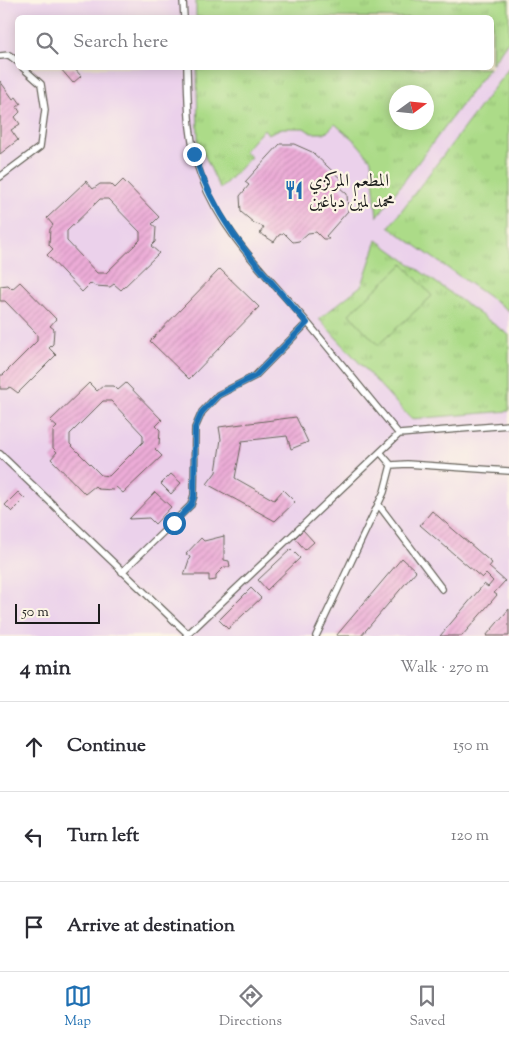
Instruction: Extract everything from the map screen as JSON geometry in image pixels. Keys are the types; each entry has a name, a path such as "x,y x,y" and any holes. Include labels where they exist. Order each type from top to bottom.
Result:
{"lane":[{"path":"183,0 184,15"},
{"path":"0,56 9,54 15,59"},
{"path":"0,177 40,147 45,110 41,84 25,70"},
{"path":"186,70 190,133 199,169 210,197 232,236 399,434"},
{"path":"122,572 191,505 194,496 195,428 206,406 218,395 255,376 307,323"},
{"path":"0,454 187,635 399,434 509,425"},
{"path":"380,452 390,465"},
{"path":"390,465 407,464 509,471"},
{"path":"316,636 384,492 390,465"},
{"path":"378,504 442,589"}],"shaded area":[{"path":"0,0 509,0 509,636 0,636"}],"green space":[{"path":"196,0 509,0 509,40 494,61 494,15 196,15"},
{"path":"509,68 509,311 389,227"},
{"path":"197,70 487,70 377,217 371,160 356,142 335,124 326,133 311,133 304,128 282,128 268,134 264,129 244,151 251,157 220,189 198,141"},
{"path":"377,240 509,335 509,411 411,419 319,319 362,285"},
{"path":"403,264 432,296 378,345 349,314"}],"building":[{"path":"62,70 76,70 81,76 73,83"},
{"path":"0,81 13,99 16,97 21,104 17,107 20,112 15,117 20,124 11,130 18,140 0,154"},
{"name":"المطعم المركزي محمد لمين دباغين","path":"280,144 294,144 312,152 343,181 339,187 347,194 348,211 326,236 329,239 323,239 316,232 308,233 299,241 293,242 284,233 279,235 274,242 260,233 264,227 254,223 241,212 240,196 249,185 245,182"},
{"path":"123,180 159,217 152,224 156,227 155,242 151,246 159,253 121,290 114,284 110,287 95,286 91,283 82,292 47,255 53,249 49,245 50,229 53,225 47,218 86,181 93,189 100,184 111,184 115,188","holes":["100,199 108,199 140,232 140,240 106,273 97,273 67,241 67,231"]},
{"path":"220,269 259,307 189,379 150,341"},
{"path":"20,282 56,319 50,326 54,329 53,344 49,348 56,355 18,393 10,387 0,389 0,375 3,375 37,341 37,334 5,301 0,301 0,286 8,285 12,289"},
{"path":"89,383 97,391 103,386 114,386 118,390 126,383 162,420 156,426 160,430 159,445 155,449 162,456 123,493 116,487 113,490 98,489 95,486 85,494 51,459 57,452 53,448 53,431 57,427 50,421","holes":["103,401 111,401 143,435 143,442 109,476 101,475 70,444 70,434"]},
{"path":"296,417 308,442 291,449 287,436 242,441 235,478 274,500 283,490 295,502 275,521 207,484 216,472 221,439 219,427"},
{"path":"171,474 181,483 171,494 161,484"},
{"path":"18,492 25,499 12,512 5,505"},
{"path":"155,492 171,507 155,524 149,518 129,519"},
{"path":"432,511 492,563 489,567 505,581 494,593 497,595 462,636 440,636 484,584 488,587 493,581 486,574 482,578 420,525"},
{"path":"303,530 314,542 305,550 295,538"},
{"path":"224,536 224,560 229,561 230,567 224,567 216,575 216,580 209,581 209,575 184,575 190,557 186,554 201,538 204,541"},
{"path":"291,549 300,558 267,590 258,580"},
{"path":"402,558 416,571 361,636 336,636"},
{"path":"251,588 261,598 228,629 219,620"},
{"path":"509,609 509,636 486,636"}],"place":[{"name":"المطعم المركزي محمد لمين دباغين","path":"294,190"}],"route":[{"path":"174,523 191,505 194,496 195,428 202,412 218,395 255,376 307,323 232,236 210,197 194,154"}]}
